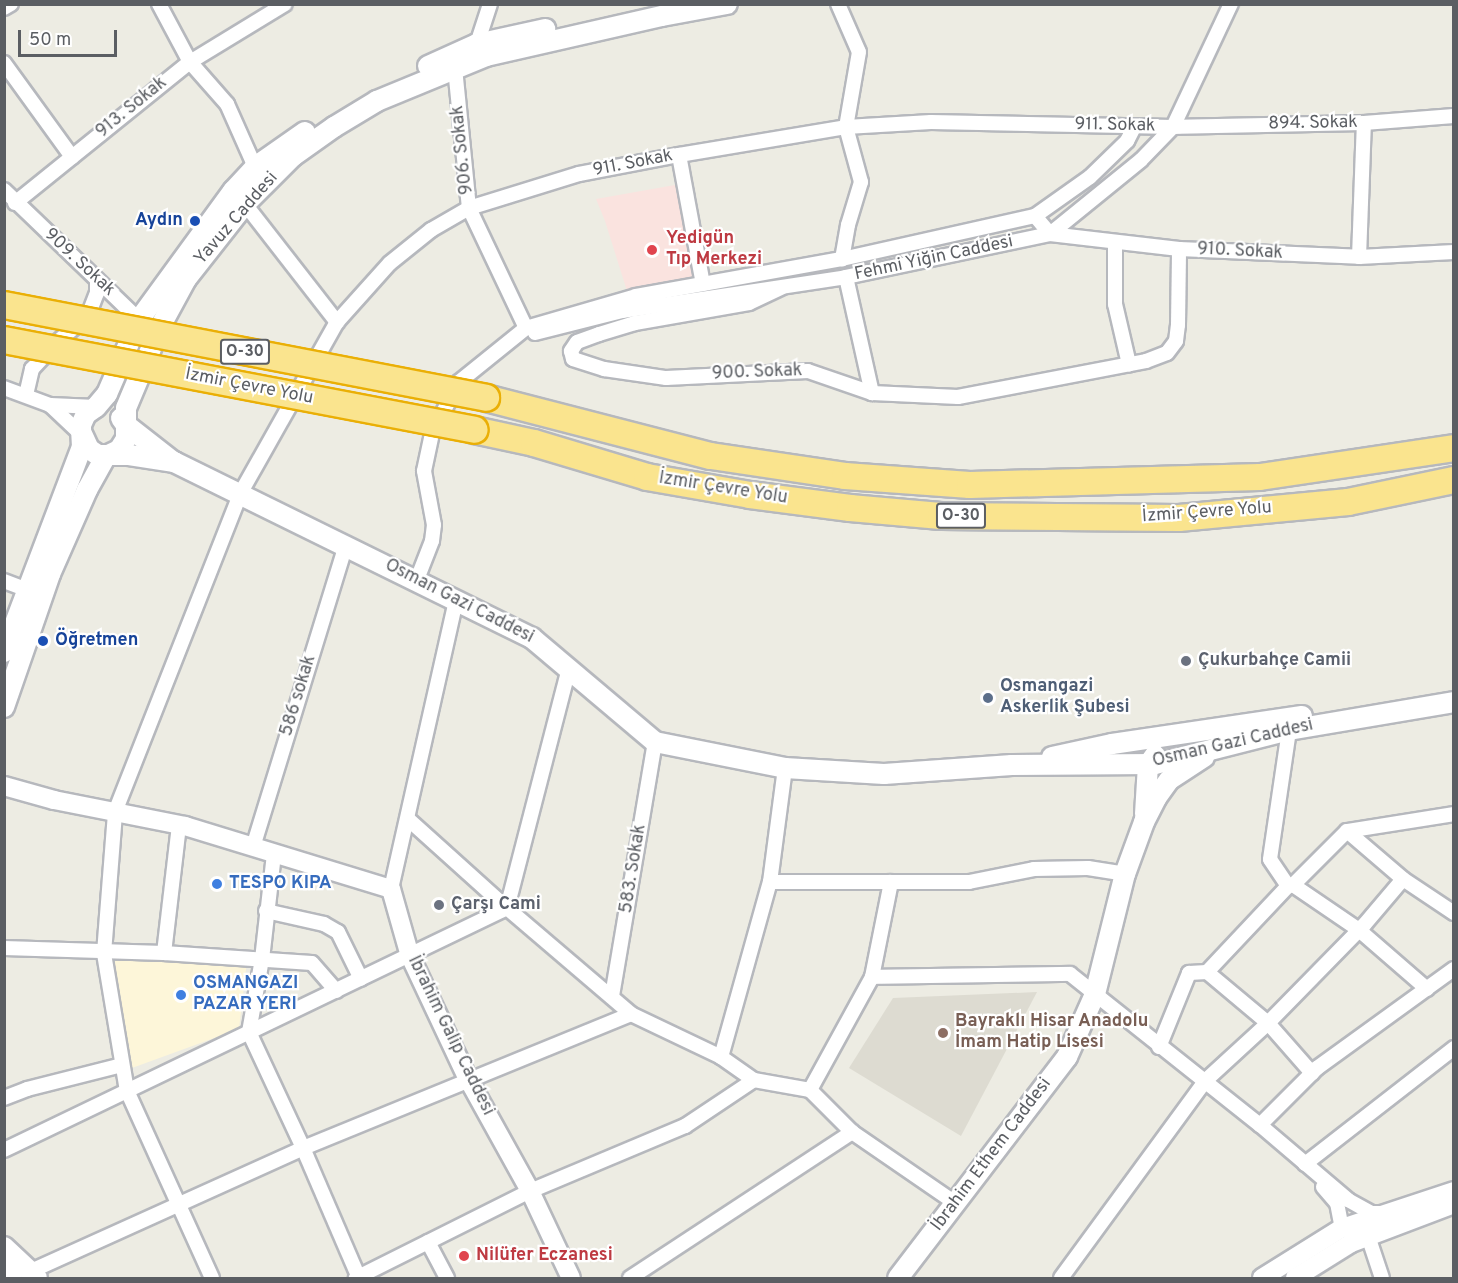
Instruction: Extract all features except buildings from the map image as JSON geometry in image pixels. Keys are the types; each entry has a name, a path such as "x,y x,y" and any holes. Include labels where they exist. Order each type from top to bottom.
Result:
{"highway":[{"name":"İzmir Çevre Yolu","path":"4,305 486,398 711,456 845,476 970,485 1260,477 1454,447"},
{"name":"İzmir Çevre Yolu","path":"4,340 474,430 534,443 647,477 828,506 941,516 1179,518 1348,502 1454,480"}],"main road":[{"name":"Yavuz Caddesi","path":"4,652 82,447 81,425 86,414 96,407 107,394 140,320 233,191 255,167 325,117 362,95 477,44 665,4"},
{"name":"Yavuz Caddesi","path":"4,706 50,574 87,490 106,456 118,450 126,440 126,408 160,327 186,279 245,204 293,156 334,127 377,101 486,56 662,16 727,4"},
{"path":"96,407 113,410 126,425 174,462"},
{"path":"82,436 89,449 98,455 106,456"},
{"name":"Osman Gazi Caddesi","path":"106,456 129,455 174,462 532,638 655,742 785,768 884,774 1012,765 1120,765 1216,749 1289,730 1454,702"},
{"name":"Osman Gazi Caddesi","path":"1012,765 1181,733 1403,701 1454,691"},
{"path":"1140,740 1157,759 1181,733"},
{"name":"İbrahim Ethem Caddesi","path":"1144,822 1169,780 1216,749"},
{"name":"İbrahim Ethem Caddesi","path":"1157,759 1163,789"},
{"name":"İbrahim Ethem Caddesi","path":"898,1278 1067,1057 1095,994 1125,874 1144,822 1157,759"},
{"name":"İbrahim Ethem Caddesi","path":"1120,765 1140,786 1144,822"},
{"path":"4,1247 26,1276"},
{"path":"4,1270 26,1276"}],"street":[{"path":"4,8 11,4"},
{"path":"159,4 190,62 227,104 255,167"},
{"name":"913. Sokak","path":"15,203 190,62 285,4"},
{"path":"477,44 490,4"},
{"path":"838,4 859,52 846,127 861,182 848,225 842,259"},
{"name":"Fehmi Yiğin Caddesi","path":"525,328 535,333 622,311 846,277 1050,234 1141,160 1173,127 1231,4"},
{"path":"4,63 72,157"},
{"name":"906. Sokak","path":"455,68 469,208 525,328"},
{"name":"894. Sokak","path":"1173,127 1364,123 1454,116"},
{"name":"911. Sokak","path":"212,1278 128,1091 122,1065 104,953 115,812 240,494 337,322 390,263 430,230 469,208 579,174 679,154 846,127 931,122 1173,127"},
{"path":"1359,257 1364,123"},
{"name":"Fehmi Yiğin Caddesi","path":"416,582 432,542 434,525 424,471 432,433 459,382 525,328 636,296 842,259 1035,216 1090,177 1127,141 1134,127"},
{"path":"679,154 704,284"},
{"name":"909. Sokak","path":"4,190 140,320 160,327"},
{"path":"245,204 337,322"},
{"path":"1035,216 1050,234"},
{"name":"910. Sokak","path":"1050,234 1179,249 1359,257 1454,252"},
{"path":"1115,242 1115,304 1130,364"},
{"name":"900. Sokak","path":"781,288 749,303 635,323 598,334 577,342 571,351 573,359 604,369 666,378 808,371 872,393 958,396 1130,364 1167,353 1176,341 1179,249"},
{"path":"846,277 872,393"},
{"path":"26,395 32,369 57,342 88,316 97,293 97,280"},
{"path":"6,388 50,405 96,407"},
{"path":"50,405 82,436"},
{"name":"586 sokak","path":"253,847 346,545"},
{"path":"4,581 28,590"},
{"path":"4,786 54,800 179,825 391,889 456,600"},
{"path":"4,1150 507,908 570,668"},
{"path":"1289,730 1270,859 1290,885 1359,930 1427,989"},
{"name":"583. Sokak","path":"612,996 655,742"},
{"path":"721,1057 770,882 785,768"},
{"path":"1207,972 1290,885 1347,831 1454,814"},
{"path":"408,819 507,908 632,1014 721,1057 754,1080 810,1089 852,1132 954,1202"},
{"path":"164,954 179,825"},
{"path":"1347,831 1403,879 1454,913"},
{"path":"274,854 262,959 249,1032 303,1148 357,1278 531,1191 685,1126 754,1080"},
{"path":"770,882 969,882 1034,869 1088,868 1125,874"},
{"path":"1061,1278 1204,1081 1268,1023 1359,930 1403,879"},
{"path":"810,1089 872,977 891,882"},
{"name":"İbrahim Galip Caddesi","path":"391,889 410,956 468,1079 531,1191 571,1278"},
{"path":"266,911 324,924 338,932 361,979"},
{"path":"4,948 312,963 336,991"},
{"path":"1260,1125 1312,1073 1454,969"},
{"path":"1159,1047 1189,973 1207,972 1268,1023 1312,1073"},
{"path":"872,977 1070,974 1361,1208 1371,1213 1387,1213"},
{"path":"26,1276 303,1148 632,1014"},
{"path":"1305,1164 1454,1048"},
{"path":"4,1098 27,1089 122,1065"},
{"path":"630,1278 852,1132"},
{"path":"1305,1164 1337,1203 1342,1228"},
{"path":"1262,1278 1342,1228 1454,1191"},
{"path":"1295,1278 1368,1236 1454,1204"},
{"path":"1368,1236 1382,1278"},
{"path":"428,1242 447,1278"}],"shaded area":[{"name":"Yedigün Tıp Merkezi","path":"675,185 697,280 627,291 596,199"},
{"name":"OSMANGAZI PAZAR YERI","path":"113,958 247,961 239,1029 132,1068"},
{"name":"Bayraklı Hisar Anadolu İmam Hatip Lisesi","path":"1037,992 961,1136 849,1068 893,998"}],"place":[{"name":"Aydın","path":"195,221"},
{"name":"Yedigün Tıp Merkezi","path":"652,250"},
{"name":"Öğretmen","path":"43,641"},
{"name":"Çukurbahçe Camii","path":"1186,661"},
{"name":"Osmangazi Askerlik Şubesi","path":"988,698"},
{"name":"TESPO KIPA","path":"217,884"},
{"name":"Çarşı Cami","path":"439,905"},
{"name":"OSMANGAZI PAZAR YERI","path":"181,995"},
{"name":"Bayraklı Hisar Anadolu İmam Hatip Lisesi","path":"943,1033"},
{"name":"Nilüfer Eczanesi","path":"464,1256"}]}
